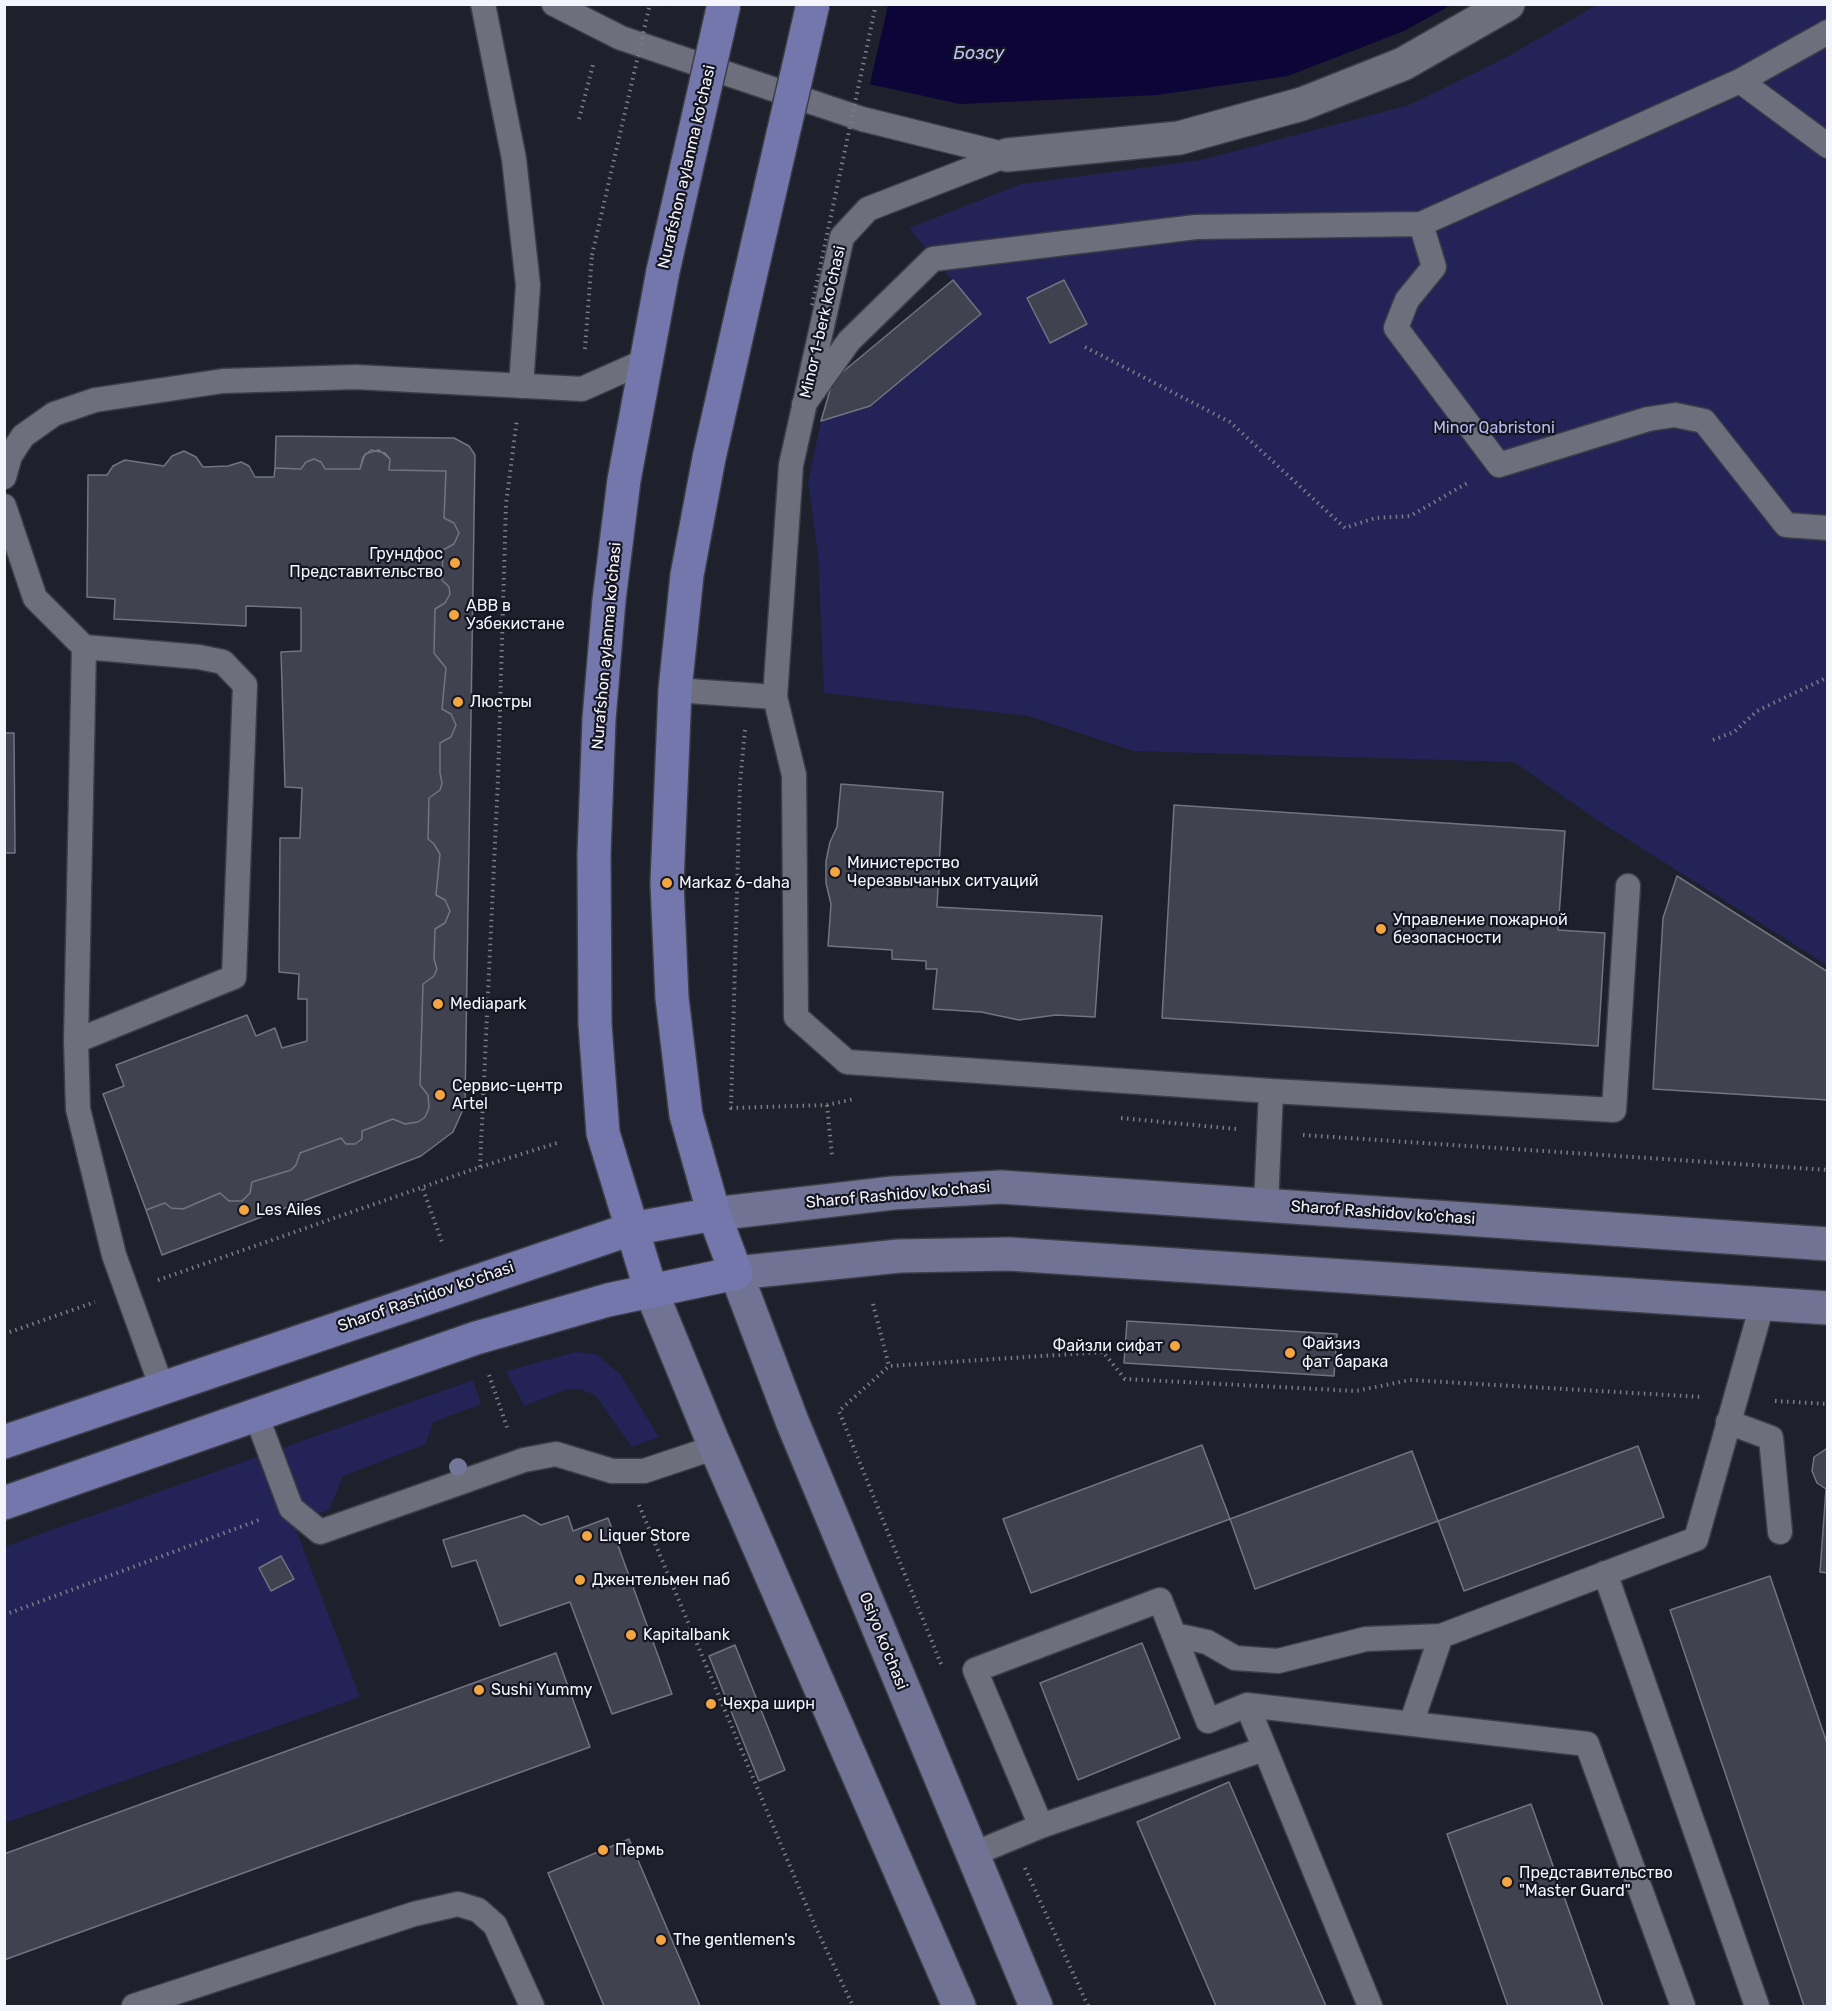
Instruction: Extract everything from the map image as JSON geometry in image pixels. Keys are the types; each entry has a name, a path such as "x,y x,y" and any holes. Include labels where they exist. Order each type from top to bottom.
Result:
{"main road":[{"name":"Nurafshon aylanma ko'chasi","path":"651,1291 603,1133 595,1024 594,854 604,647 624,480 645,361 663,271 724,4"},
{"path":"736,1273 714,1214 686,1115 672,998 667,883 675,690 692,545 747,290 813,4"},
{"name":"Sharof Rashidov ko'chasi","path":"4,1442 631,1229 714,1214 893,1192 992,1187 1827,1244"},
{"path":"4,1503 476,1338 565,1311 736,1273 898,1256 1009,1254 1827,1308"},
{"name":"Osiyo ko'chasi","path":"736,1273 792,1421 1036,2007"},
{"path":"651,1291 716,1447 959,2007"}],"street":[{"name":"Minor 1-berk ko'chasi","path":"1007,155 1179,138 1302,104 1403,64 1508,4"}],"lane":[{"path":"483,4 514,159 528,285 521,386"},
{"path":"554,4 621,38 862,119 1007,155"},
{"path":"804,404 849,341 933,259 1196,227 1421,224 1740,81 1827,32"},
{"path":"1740,81 1827,146"},
{"name":"Minor 1-berk ko'chasi","path":"1007,155 868,209 842,237 791,465 775,697 794,775 796,1017 847,1062 1271,1091 1614,1110 1628,886"},
{"path":"1421,224 1434,267 1407,300 1396,328 1499,465 1648,419 1675,415 1704,420 1786,525 1827,528"},
{"path":"4,477 10,456 23,436 54,414 94,400 223,381 356,376 582,389 645,361"},
{"path":"4,506 35,598 84,647 199,657 223,662 245,685 234,977 76,1041"},
{"path":"84,647 76,1041 78,1109 126,1292 162,1388"},
{"path":"675,690 775,697"},
{"path":"1266,1204 1271,1091"},
{"path":"1174,1635 1207,1642 1235,1658 1278,1661 1366,1639 1441,1636 1696,1539 1762,1305"},
{"path":"256,1415 291,1508 320,1532 524,1460 556,1454 612,1471 644,1471 716,1447"},
{"path":"1728,1422 1771,1437 1780,1532"},
{"path":"1605,1573 1757,2007"},
{"path":"1041,1826 975,1670 1160,1600 1208,1721 1247,1705 1587,1744 1683,2007"},
{"path":"1411,1724 1441,1636"},
{"path":"1247,1705 1370,2007"},
{"path":"971,1855 1041,1826 1264,1749"},
{"path":"134,2007 414,1914 458,1904 478,1910 495,1925 532,2007"}],"path":[{"path":"582,389 592,255 650,4"},
{"path":"810,317 876,4"},
{"path":"579,118 602,28"},
{"path":"1085,347 1230,422 1345,528 1375,518 1410,516 1499,465"},
{"path":"480,1167 498,767 506,504 521,386"},
{"path":"1713,740 1734,732 1757,711 1827,677"},
{"path":"749,695 740,783 731,1108 827,1105 859,1097"},
{"path":"827,1105 832,1156"},
{"path":"1117,1118 1269,1132 1827,1170"},
{"path":"4,1334 423,1189 480,1167 557,1143"},
{"path":"423,1189 442,1242"},
{"path":"873,1304 889,1366"},
{"path":"945,1674 839,1411 889,1366 1103,1352 1125,1379 1356,1391 1410,1380 1827,1404"},
{"path":"488,1375 508,1430"},
{"path":"498,1434 508,1430 520,1433"},
{"path":"625,1472 811,1915 853,2007"},
{"path":"4,1615 291,1508"},
{"path":"1011,1838 1088,2007"}],"green space":[{"name":"Minor Qabristoni","path":"1597,5 1827,5 1827,965 1597,820 1514,762 1134,751 1028,716 824,693 818,555 808,482 821,421 870,406 980,314 909,228 1021,184 1201,160 1409,105 1505,58"},
{"path":"576,1352 596,1354 620,1374 659,1437 632,1447 595,1395 580,1389 565,1390 524,1406 506,1371"},
{"path":"473,1380 481,1404 433,1422 426,1444 343,1476 329,1510 293,1522 360,1697 5,1823 4,1547"}],"water":[{"name":"Бозсу","path":"660,5 1451,5 1404,31 1288,76 1157,95 960,104 851,80"}],"pier":[{"path":"657,4 888,5 869,88 850,83"}],"building":[{"path":"953,280 981,314 870,406 821,421 833,380"},
{"path":"1064,280 1087,324 1050,343 1027,298"},
{"path":"276,436 454,438 469,446 475,455 465,1105 453,1132 421,1156 162,1255 146,1210 165,1203 171,1208 183,1209 220,1193 229,1201 242,1201 250,1193 252,1182 291,1170 296,1165 300,1153 341,1138 346,1144 355,1144 362,1139 362,1131 393,1119 405,1124 418,1122 425,1117 429,1108 428,1095 420,1085 423,984 434,976 437,969 434,959 435,929 445,923 450,911 445,900 436,895 440,854 428,839 429,798 440,790 442,783 440,743 451,737 456,725 451,714 442,709 446,668 434,653 435,609 445,603 450,594 449,587 442,580 443,550 454,544 459,533 454,523 444,518 446,471 389,470 390,459 379,450 365,454 360,469 325,469 321,462 314,459 306,462 301,469 275,468"},
{"path":"371,450 385,453 390,459 389,470 446,471 444,518 454,523 459,533 454,544 443,550 442,580 449,587 450,594 445,603 435,609 434,653 446,668 442,709 451,714 456,725 451,737 440,743 442,783 440,790 429,798 428,839 440,854 436,895 445,900 450,911 445,923 435,929 434,959 437,969 434,976 423,984 420,1085 428,1095 429,1108 425,1117 418,1122 405,1124 393,1119 362,1131 362,1139 355,1144 346,1144 341,1138 300,1153 296,1165 291,1170 252,1182 250,1193 242,1201 229,1201 220,1193 183,1209 171,1208 165,1203 146,1210 103,1094 124,1086 116,1065 247,1015 256,1036 275,1028 282,1048 307,1041 307,999 298,999 299,974 279,972 280,838 300,838 302,788 285,787 281,652 301,651 301,608 246,606 246,626 114,619 115,599 87,597 88,475 107,475 113,466 125,460 164,466 172,456 184,451 196,457 203,467 228,466 241,462 249,466 255,477 274,477 275,468 301,469 306,462 314,459 321,462 325,469 360,469 363,457"},
{"path":"4,733 14,733 15,853 4,853"},
{"path":"841,784 943,792 937,907 1102,916 1095,1017 1056,1015 1019,1020 981,1012 933,1009 937,969 926,969 926,961 892,959 892,950 828,946 831,904 826,883 826,861 830,842 837,827"},
{"path":"1174,805 1565,831 1558,930 1605,933 1598,1046 1162,1018"},
{"path":"1677,876 1828,972 1828,1100 1653,1089 1663,918"},
{"path":"1127,1321 1337,1334 1334,1376 1124,1363"},
{"path":"1202,1445 1230,1519 1031,1593 1003,1519"},
{"path":"1638,1446 1664,1517 1464,1591 1438,1521"},
{"path":"1828,1449 1828,1573 1820,1572 1826,1489 1817,1483 1812,1471 1814,1457"},
{"path":"1412,1451 1438,1521 1255,1589 1230,1519"},
{"path":"524,1515 541,1525 568,1516 573,1531 608,1518 672,1694 612,1714 570,1602 500,1626 476,1560 452,1567 443,1540"},
{"path":"281,1556 294,1579 271,1591 259,1568"},
{"path":"1770,1576 1828,1746 1828,2006 1804,2006 1670,1610"},
{"path":"1142,1643 1180,1738 1078,1780 1040,1683"},
{"path":"735,1645 785,1770 759,1781 709,1656"},
{"path":"556,1653 590,1747 4,1960 4,1854"},
{"path":"1229,1782 1326,2006 1216,2006 1137,1822"},
{"path":"1531,1804 1603,2006 1508,2006 1447,1834"},
{"path":"629,1839 700,2006 604,2006 548,1873"}],"place":[{"name":"Грундфос Представительство","path":"455,563"},
{"name":"ABB в Узбекистане","path":"454,615"},
{"name":"Люстры","path":"458,702"},
{"name":"Министерство Черезвычаных ситуаций","path":"835,872"},
{"name":"Markaz 6-daha","path":"667,883"},
{"name":"Управление пожарной безопасности","path":"1381,929"},
{"name":"Mediapark","path":"438,1004"},
{"name":"Сервис-центр Artel","path":"440,1095"},
{"name":"Les Ailes","path":"244,1210"},
{"name":"Файзли сифат","path":"1175,1346"},
{"name":"Файзиз фат барака","path":"1290,1353"},
{"name":"Liquer Store","path":"587,1536"},
{"name":"Джентельмен паб","path":"580,1580"},
{"name":"Kapitalbank","path":"631,1635"},
{"name":"Sushi Yummy","path":"479,1690"},
{"name":"Чехра ширн","path":"711,1704"},
{"name":"Пермь","path":"603,1850"},
{"name":"Представительство \"Master Guard\"","path":"1507,1882"},
{"name":"The gentlemen's","path":"661,1940"}]}
